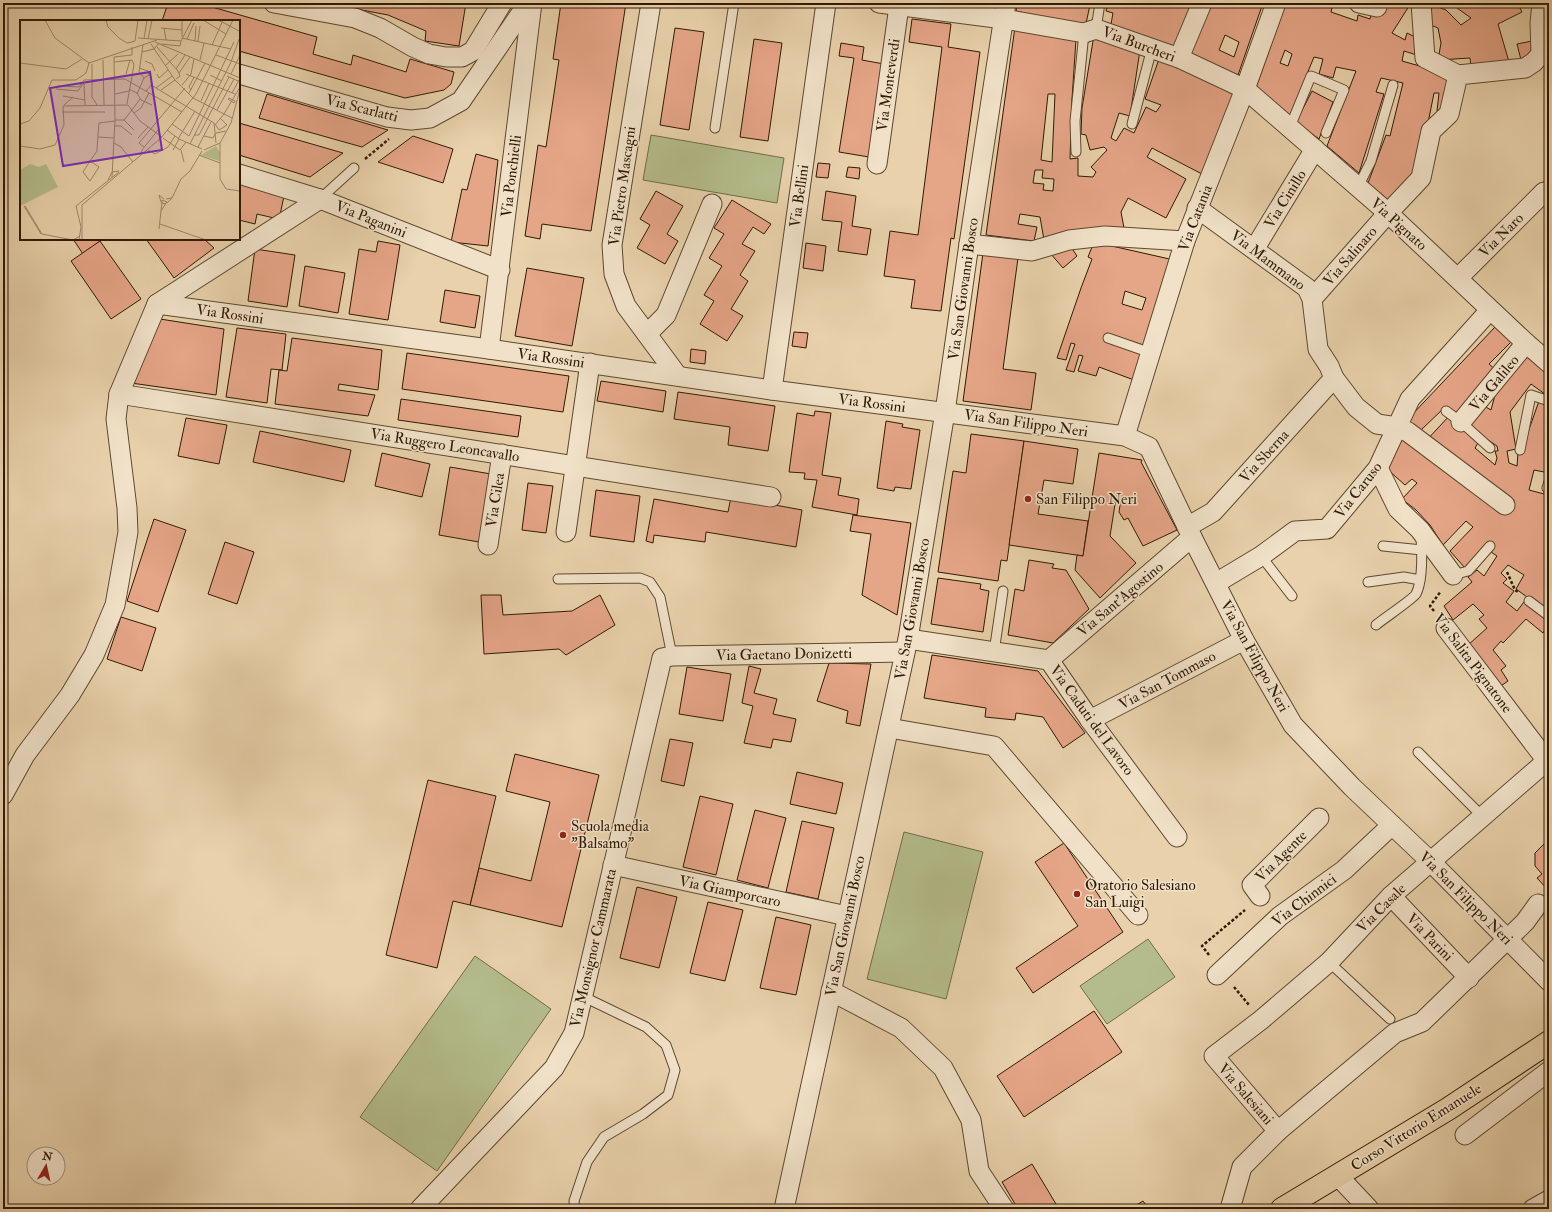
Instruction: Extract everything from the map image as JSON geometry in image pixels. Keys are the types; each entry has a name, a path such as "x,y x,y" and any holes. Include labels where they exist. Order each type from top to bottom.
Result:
{"main road":[{"name":"Corso Vittorio Emanuele","path":"1282,1209 1448,1109 1549,1042"}],"street":[{"path":"274,3 356,18 380,28 413,47 429,54 446,57 462,57 473,51 502,3"},
{"name":"Via Scarlatti","path":"240,74 387,117 411,120 430,118 461,101 528,3"},
{"name":"Via Ponchielli","path":"489,349 532,3"},
{"name":"Via Pietro Mascagni","path":"651,3 612,245 614,274 626,306 677,375"},
{"name":"Via Bellini","path":"772,390 826,3"},
{"name":"Via Burcheri","path":"879,3 899,6 1005,11 1090,31 1152,48 1179,58 1245,89"},
{"path":"1179,58 1202,3"},
{"name":"Via Catania","path":"1125,436 1184,241 1245,89 1276,3"},
{"path":"1359,3 1377,7"},
{"path":"1421,3 1425,58 1458,75 1524,68 1534,62 1545,50 1540,23 1542,3"},
{"name":"Via Monteverdi","path":"877,164 899,6"},
{"name":"Via San Giovanni Bosco","path":"784,1209 906,646 946,412 969,244 1005,11"},
{"name":"Via Salinaro","path":"1312,299 1421,178 1431,131 1449,114 1458,75"},
{"name":"Via Pignato","path":"1245,89 1388,213 1526,344 1549,363"},
{"name":"Via Cinillo","path":"1255,248 1315,149"},
{"name":"Via Paganini","path":"240,174 320,199 500,270"},
{"name":"Via Naro","path":"1458,278 1546,194"},
{"path":"3,795 25,755 70,695 94,655 114,605 128,532 127,508 116,419 119,394 157,304 320,199"},
{"path":"647,334 666,314 712,204"},
{"name":"Via Mammano","path":"1197,208 1255,248 1307,288 1312,299 1318,349 1329,366 1334,378 1356,406 1377,424 1397,427"},
{"path":"969,244 1032,251 1069,240 1105,236 1184,241"},
{"name":"Via Rossini","path":"157,304 677,375 772,390 946,412"},
{"name":"Via Caruso","path":"1216,583 1261,556 1295,531 1327,529 1378,468 1410,399 1490,310"},
{"name":"Via Galileo","path":"1453,416 1526,344"},
{"path":"566,532 590,363"},
{"name":"Via Sberna","path":"1190,532 1213,512 1334,378"},
{"name":"Via Ruggero Leoncavallo","path":"119,394 771,497"},
{"name":"Via San Filippo Neri","path":"946,412 1125,436 1149,448 1244,640 1293,725 1352,788 1430,861 1549,982"},
{"path":"1397,427 1408,432 1505,505"},
{"name":"Via Cilea","path":"488,545 502,454"},
{"path":"1378,468 1398,509 1420,530 1453,574"},
{"name":"Via Sant'Agostino","path":"1049,660 1190,532"},
{"name":"Via Salita Pignatone","path":"1446,628 1548,760"},
{"name":"Via San Tommaso","path":"1090,720 1244,640"},
{"name":"Via Caduti del Lavoro","path":"906,646 994,652 1049,660 1090,720 1177,837"},
{"name":"Via Gaetano Donizetti","path":"667,657 906,646"},
{"name":"Via Monsignor Cammarata","path":"424,1208 554,1068 574,1033 613,865 667,657"},
{"path":"889,728 994,746 1138,915"},
{"name":"Via Casale","path":"1214,1056 1261,1020 1329,962 1391,896 1548,760"},
{"name":"Via Agente","path":"1260,896 1252,885 1319,818"},
{"name":"Via Chinnici","path":"1224,978 1280,916 1344,870 1392,825"},
{"name":"Via Giamporcaro","path":"613,865 848,916"},
{"name":"Via Parini","path":"1391,896 1469,978"},
{"path":"1230,1209 1242,1167 1278,1131 1395,1033 1422,1022 1469,978 1524,922 1538,904"},
{"path":"831,991 902,1028 943,1068 971,1120 979,1170 1004,1209"},
{"name":"Via Salesiani","path":"1214,1056 1278,1131"},
{"path":"1465,1135 1549,1071"},
{"path":"1337,1175 1369,1209"},
{"path":"1533,1209 1549,1200"}],"lane":[{"path":"714,128 734,3"},
{"path":"1076,152 1075,121 1090,31 1100,3"},
{"path":"1132,124 1152,48"},
{"path":"1290,127 1311,76 1344,90 1326,133"},
{"path":"1358,187 1371,160 1393,85"},
{"path":"320,199 354,168"},
{"path":"1108,338 1151,353"},
{"path":"1520,450 1531,395 1549,401"},
{"path":"1453,416 1490,448"},
{"path":"1376,625 1416,595 1420,580 1422,550 1420,530"},
{"path":"1383,546 1422,550"},
{"path":"1453,574 1468,571 1490,546"},
{"path":"1261,556 1292,596"},
{"path":"1368,582 1404,577 1420,580"},
{"path":"558,579 640,578 650,582 660,597 667,657"},
{"path":"994,652 1003,591"},
{"path":"1529,602 1549,616"},
{"path":"1418,752 1482,816"},
{"path":"1329,962 1390,1019"},
{"path":"576,1209 574,1201 587,1162 604,1137 644,1114 668,1095 675,1070 666,1046 646,1027 582,996"}],"path":[{"path":"354,168 411,120"},
{"path":"1507,572 1515,590"},
{"name":"Via Salita Pignatone","path":"1446,628 1430,606 1453,574"},
{"path":"1202,946 1228,926"},
{"path":"1224,978 1261,1020"}],"green space":[{"path":"651,135 784,158 777,203 643,180"},
{"path":"904,832 983,852 946,999 867,979"},
{"path":"1148,939 1175,977 1107,1024 1080,986"},
{"path":"475,956 551,1009 437,1171 360,1117"}],"building":[{"path":"168,3 198,3 317,37 313,54 351,65 353,55 406,72 410,59 454,72 451,84 444,90 405,98 240,51 240,20 162,20"},
{"path":"325,3 466,3 459,46 425,41 426,31 388,15"},
{"path":"561,3 626,3 591,231 542,224 540,239 525,236 538,145 546,147 559,60 553,59"},
{"path":"1017,3 1095,3 1095,5 1090,5 1085,28 1016,11"},
{"path":"1108,3 1197,3 1177,49 1111,24 1113,13 1106,11"},
{"path":"1208,3 1263,3 1238,75 1187,54","holes":["1225,35 1239,42 1234,57 1219,50"]},
{"path":"1286,3 1333,3 1331,12 1357,21 1358,15 1370,19 1372,10 1383,3 1411,3 1392,33 1405,40 1407,33 1421,40 1420,56 1404,51 1402,61 1448,74 1445,114 1437,111 1439,93 1434,93 1420,163 1392,203 1368,183 1386,135 1390,136 1403,83 1381,78 1376,92 1384,94 1359,173 1327,146 1356,71 1336,67 1333,78 1319,74 1323,59 1314,57 1290,115 1255,90","holes":["1285,50 1292,54 1288,66 1280,63"]},
{"path":"1460,3 1525,3 1519,6 1522,12 1498,24 1509,62 1471,67 1470,58 1438,60 1441,43 1438,28 1426,23 1433,5 1446,10 1461,25 1471,18 1457,8"},
{"path":"912,19 951,24 948,47 980,52 954,239 951,238 941,311 911,308 915,280 884,276 890,231 918,235 942,47 909,42"},
{"path":"1015,27 1076,39 1070,159 1078,158 1078,176 1093,177 1096,172 1091,167 1107,150 1104,147 1090,150 1086,135 1081,134 1082,108 1094,35 1140,50 1130,116 1119,113 1111,138 1116,141 1124,128 1134,133 1146,107 1156,112 1161,105 1145,99 1159,59 1235,89 1202,174 1152,148 1147,157 1186,179 1166,218 1128,198 1121,212 1124,228 1044,240 1040,217 1020,214 1018,224 1037,227 1034,241 986,235","holes":["1048,94 1055,94 1052,162 1041,160","1035,170 1043,170 1042,178 1054,179 1053,191 1043,190 1044,184 1033,183"]},
{"path":"675,28 704,32 689,130 660,125"},
{"path":"754,39 782,43 768,141 740,137"},
{"path":"1532,41 1535,57 1521,60 1517,44"},
{"path":"841,43 864,47 862,60 884,64 869,157 839,152 854,58 839,56"},
{"path":"1312,91 1333,102 1319,139 1296,122"},
{"path":"267,94 388,130 362,147 259,118"},
{"path":"240,123 343,153 310,177 240,155"},
{"path":"413,136 453,149 443,183 378,162"},
{"path":"476,154 498,160 488,246 451,242 462,189 467,190"},
{"path":"818,163 830,164 828,178 816,177"},
{"path":"848,167 860,168 859,179 846,177"},
{"path":"240,183 284,196 280,215 274,218 257,214 255,224 240,220"},
{"path":"656,191 683,206 667,234 678,241 665,264 637,248 650,225 640,219"},
{"path":"826,191 856,196 852,226 871,229 867,255 838,251 842,222 822,220"},
{"path":"732,200 771,224 764,234 753,227 742,244 755,251 740,275 748,281 731,309 743,316 727,341 700,324 714,301 704,295 722,266 709,258 724,234 714,228"},
{"path":"74,240 102,240 83,254"},
{"path":"147,240 205,240 214,248 174,278"},
{"path":"100,241 141,299 111,319 71,261"},
{"path":"378,241 400,245 388,320 349,314 359,249 376,252"},
{"path":"1094,242 1174,260 1146,346 1107,333 1105,341 1143,354 1134,380 1099,367 1096,376 1078,371 1083,356 1079,355 1074,372 1066,370 1075,344 1071,343 1066,360 1057,358 1092,259 1088,257","holes":["1125,291 1146,298 1142,310 1122,304"]},
{"path":"806,243 826,246 823,271 803,268"},
{"path":"1069,244 1077,256 1063,268 1050,253"},
{"path":"255,249 295,255 287,307 248,301"},
{"path":"983,253 1018,258 1003,369 1036,373 1031,410 963,401"},
{"path":"305,266 345,273 338,313 299,306"},
{"path":"527,268 584,278 572,346 515,336"},
{"path":"445,290 480,296 475,328 440,322"},
{"path":"160,319 224,329 216,395 131,383"},
{"path":"1496,326 1511,342 1489,364 1498,372 1455,416 1445,407 1420,431 1407,420"},
{"path":"237,328 286,334 282,370 271,369 267,403 226,397"},
{"path":"794,332 808,333 806,348 792,346"},
{"path":"292,338 382,350 378,390 339,384 338,390 375,395 368,416 275,404 279,370 287,371"},
{"path":"691,349 706,351 705,364 690,362"},
{"path":"407,353 569,376 563,412 402,389"},
{"path":"1529,355 1549,373 1549,397 1531,384 1510,412 1516,449 1507,451 1509,463 1517,466 1518,452 1521,452 1539,401 1549,405 1549,473 1534,470 1529,490 1548,495 1549,492 1549,613 1516,589 1524,575 1508,565 1501,573 1507,579 1503,583 1514,591 1506,602 1517,611 1524,602 1549,619 1549,623 1543,633 1526,619 1503,643 1501,641 1493,650 1506,666 1501,670 1508,681 1498,688 1467,646 1487,628 1479,619 1484,615 1473,604 1453,620 1444,606 1472,582 1468,577 1477,570 1484,576 1497,556 1491,552 1495,546 1489,542 1465,568 1450,551 1473,527 1466,521 1443,545 1430,525 1416,510 1402,499 1417,483 1412,479 1405,485 1387,469 1402,437 1425,442 1450,415 1479,441 1475,448 1495,465 1497,458 1495,451 1498,451 1497,446 1469,427 1484,406 1491,410 1495,395"},
{"path":"601,381 666,391 663,412 597,401"},
{"path":"678,392 775,406 768,451 728,445 730,427 674,419"},
{"path":"401,399 521,416 518,437 398,420"},
{"path":"815,411 831,413 822,475 841,478 838,495 859,499 857,515 812,507 817,480 804,479 805,473 789,472 797,413 814,416"},
{"path":"186,418 227,425 219,464 178,456"},
{"path":"886,421 903,424 902,427 920,430 911,489 895,487 894,491 877,488"},
{"path":"260,431 351,450 344,482 253,462"},
{"path":"971,434 1024,441 1007,561 1001,560 998,581 938,572 953,471 966,473"},
{"name":"San Filippo Neri","path":"1024,441 1078,449 1073,484 1044,480 1038,514 1088,521 1083,556 1009,545"},
{"path":"382,453 430,464 422,497 375,486"},
{"path":"1099,453 1142,460 1141,462 1177,530 1143,546 1128,518 1124,520 1119,512 1121,499 1116,498 1110,536 1136,563 1100,598 1075,570 1077,555 1083,556"},
{"path":"450,467 491,474 479,542 439,535"},
{"path":"528,483 553,486 546,533 522,530"},
{"path":"596,490 640,496 634,542 590,536"},
{"path":"731,497 802,510 796,547 706,532 705,542 654,535 653,543 646,541 654,499 728,512"},
{"path":"853,515 911,523 897,615 862,595 871,534 850,531"},
{"path":"154,519 186,530 158,612 127,601"},
{"path":"225,542 254,552 237,604 208,594"},
{"path":"1029,560 1054,564 1052,568 1066,570 1089,609 1053,643 1008,635 1015,589 1024,591"},
{"path":"938,578 981,584 980,589 989,591 983,632 931,624"},
{"path":"481,595 501,595 503,615 572,611 600,595 615,625 566,655 559,649 484,654"},
{"path":"121,617 156,628 142,671 107,659"},
{"path":"932,655 1038,671 1085,733 1063,748 1043,717 1016,713 1015,720 985,717 986,708 924,698"},
{"path":"829,663 871,664 860,726 846,723 848,711 817,701"},
{"path":"749,666 761,669 754,693 777,699 773,714 796,719 791,742 773,739 771,748 744,743 753,706 742,703"},
{"path":"687,667 731,674 723,721 679,714"},
{"path":"670,739 693,743 684,786 661,781"},
{"name":"Scuola media \"Balsamo\"","path":"515,754 599,775 562,927 470,905 479,868 531,881 550,802 506,791"},
{"path":"797,772 843,783 836,814 790,804"},
{"path":"428,780 496,796 470,905 453,901 437,968 386,955"},
{"path":"700,796 733,804 716,875 683,867"},
{"path":"755,810 786,818 768,888 737,880"},
{"path":"802,821 834,828 818,899 786,892"},
{"name":"Oratorio Salesiano San Luigi","path":"1064,843 1123,932 1033,993 1016,968 1078,926 1035,862"},
{"path":"1544,844 1549,844 1549,891 1537,878 1542,874 1535,866 1535,853"},
{"path":"637,887 677,897 659,968 620,958"},
{"path":"708,902 743,910 725,981 690,973"},
{"path":"776,917 811,925 796,995 760,988"},
{"path":"1094,1011 1122,1052 1024,1117 997,1076"},
{"path":"1032,1164 1059,1209 1018,1209 1002,1182"},
{"path":"1143,1201 1149,1209 1130,1209"}],"place":[{"name":"San Filippo Neri","path":"1028,499"},
{"name":"Scuola media \"Balsamo\"","path":"563,835"},
{"name":"Oratorio Salesiano San Luigi","path":"1077,894"}]}
